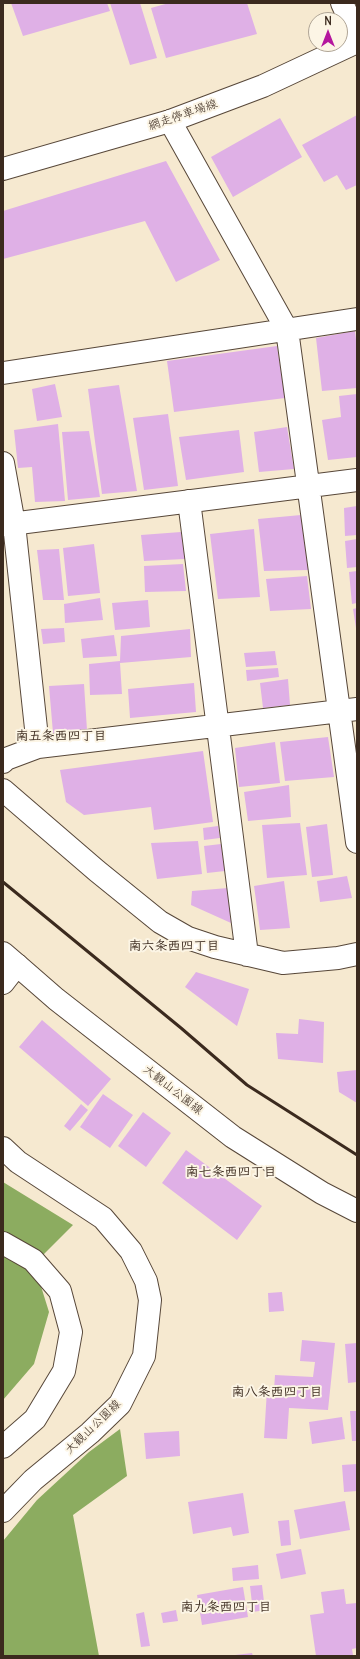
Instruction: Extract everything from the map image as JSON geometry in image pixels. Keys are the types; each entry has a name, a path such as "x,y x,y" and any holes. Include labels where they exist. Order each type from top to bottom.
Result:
{"street":[{"path":"342,3 357,36"},
{"name":"網走停車場線","path":"3,169 170,122 263,86 357,42"},
{"path":"170,122 287,330 308,486 348,710 357,842"},
{"path":"3,373 357,320"},
{"path":"3,463 8,524 38,746"},
{"path":"8,524 357,480"},
{"path":"189,501 247,955"},
{"path":"3,762 6,759 38,746 348,710"},
{"path":"3,790 97,871 160,922 188,938 215,947 283,964 338,958 357,954"},
{"name":"大観山公園線","path":"3,983 10,959 56,999 233,1137 322,1193 357,1210"},
{"name":"大観山公園線","path":"3,1148 18,1162 104,1218 131,1251 146,1281 150,1300 144,1356 120,1404 90,1433 32,1480 3,1511"},
{"path":"3,1243 33,1260 60,1290 71,1332 64,1371 35,1419 3,1447"}],"green space":[{"path":"3,1182 73,1225 34,1264 49,1312 34,1364 3,1400"},
{"path":"120,1429 127,1476 73,1515 99,1656 3,1656 3,1541 37,1500 89,1452"}],"building":[{"path":"11,3 107,3 110,11 23,36"},
{"path":"110,3 140,3 157,58 130,65"},
{"path":"169,3 247,3 257,34 166,58 151,8"},
{"path":"357,115 357,185 346,190 337,175 324,182 302,145"},
{"path":"280,118 302,157 233,197 211,157"},
{"path":"166,161 220,260 176,282 145,221 3,259 3,211"},
{"path":"355,331 357,348 357,388 322,391 316,338"},
{"path":"277,346 285,398 174,412 167,361"},
{"path":"55,384 62,417 37,421 32,389"},
{"path":"119,385 137,491 102,494 88,389"},
{"path":"357,394 357,457 328,460 322,420 341,417 339,396"},
{"path":"168,414 178,486 144,490 133,418"},
{"path":"58,424 65,501 35,502 32,467 18,468 14,430"},
{"path":"287,427 294,469 259,472 254,432"},
{"path":"239,430 244,472 186,480 179,437"},
{"path":"89,431 100,497 68,500 62,432"},
{"path":"357,506 357,535 345,536 344,508"},
{"path":"301,515 309,570 264,571 258,519"},
{"path":"254,529 260,597 218,599 210,534"},
{"path":"181,532 185,559 144,561 141,535"},
{"path":"357,539 357,567 347,568 345,541"},
{"path":"94,544 100,593 68,596 63,548"},
{"path":"59,549 64,600 43,600 37,550"},
{"path":"183,564 186,591 145,592 144,566"},
{"path":"357,571 357,603 352,604 349,572"},
{"path":"307,576 311,609 270,611 266,579"},
{"path":"100,598 103,620 65,623 64,604"},
{"path":"148,600 150,627 115,630 112,603"},
{"path":"357,608 357,628 356,628 353,609"},
{"path":"64,628 65,642 43,644 41,629"},
{"path":"190,629 191,657 120,663 122,694 90,695 89,664 120,661 121,636"},
{"path":"114,635 117,656 83,658 81,639"},
{"path":"275,651 277,665 246,667 244,653"},
{"path":"278,668 279,677 247,681 246,670"},
{"path":"288,679 290,705 263,708 260,683"},
{"path":"194,683 196,712 130,718 128,689"},
{"path":"84,684 87,730 53,733 49,686"},
{"path":"328,737 334,777 285,781 280,742"},
{"path":"275,742 280,783 239,787 235,748"},
{"path":"203,751 213,822 154,830 151,807 84,815 66,802 60,770"},
{"path":"289,785 291,817 248,821 244,792"},
{"path":"300,823 307,875 267,878 262,825"},
{"path":"327,824 333,875 312,877 306,827"},
{"path":"218,826 220,838 204,840 203,828"},
{"path":"198,841 202,874 157,879 151,843"},
{"path":"221,844 225,871 207,873 204,846"},
{"path":"347,876 352,898 320,902 317,881"},
{"path":"284,881 290,928 260,930 254,886"},
{"path":"228,888 231,923 191,905 192,891"},
{"path":"196,972 249,989 237,1026 185,987"},
{"path":"299,1019 324,1022 323,1063 278,1059 276,1033 298,1034"},
{"path":"42,1020 111,1079 88,1106 19,1047"},
{"path":"357,1070 357,1103 339,1092 337,1072"},
{"path":"103,1094 133,1115 110,1148 80,1127"},
{"path":"81,1104 88,1110 70,1131 64,1126"},
{"path":"143,1112 171,1133 146,1167 118,1146"},
{"path":"186,1150 262,1206 237,1240 162,1183"},
{"path":"282,1292 284,1311 269,1312 268,1293"},
{"path":"302,1340 335,1343 328,1410 289,1408 287,1439 264,1438 267,1390 274,1390 275,1375 313,1377 315,1362 300,1361"},
{"path":"357,1343 357,1382 348,1383 345,1344"},
{"path":"350,1411 357,1411 357,1441 352,1441"},
{"path":"342,1417 345,1439 312,1444 309,1422"},
{"path":"179,1431 180,1456 146,1459 144,1433"},
{"path":"357,1464 357,1491 344,1492 342,1465"},
{"path":"243,1493 249,1533 233,1536 231,1527 193,1534 188,1502"},
{"path":"345,1501 350,1530 300,1539 294,1510"},
{"path":"289,1520 291,1545 281,1546 278,1521"},
{"path":"301,1549 306,1574 281,1579 276,1554"},
{"path":"258,1565 259,1579 233,1581 232,1568"},
{"path":"262,1585 265,1610 253,1612 250,1586"},
{"path":"243,1587 248,1617 202,1625 197,1595"},
{"path":"344,1589 346,1604 357,1603 357,1648 352,1649 353,1655 316,1656 310,1615 324,1613 321,1592"},
{"path":"176,1610 178,1621 163,1623 161,1613"},
{"path":"144,1612 150,1646 141,1647 136,1614"},
{"path":"252,1653 253,1656 235,1656 235,1655"}],"railway":[{"path":"3,882 181,1028 247,1085 357,1155"}],"district":[{"name":"南五条西四丁目","path":"61,736"},
{"name":"南六条西四丁目","path":"174,946"},
{"name":"南七条西四丁目","path":"231,1172"},
{"name":"南八条西四丁目","path":"277,1392"},
{"name":"南九条西四丁目","path":"226,1607"}]}
